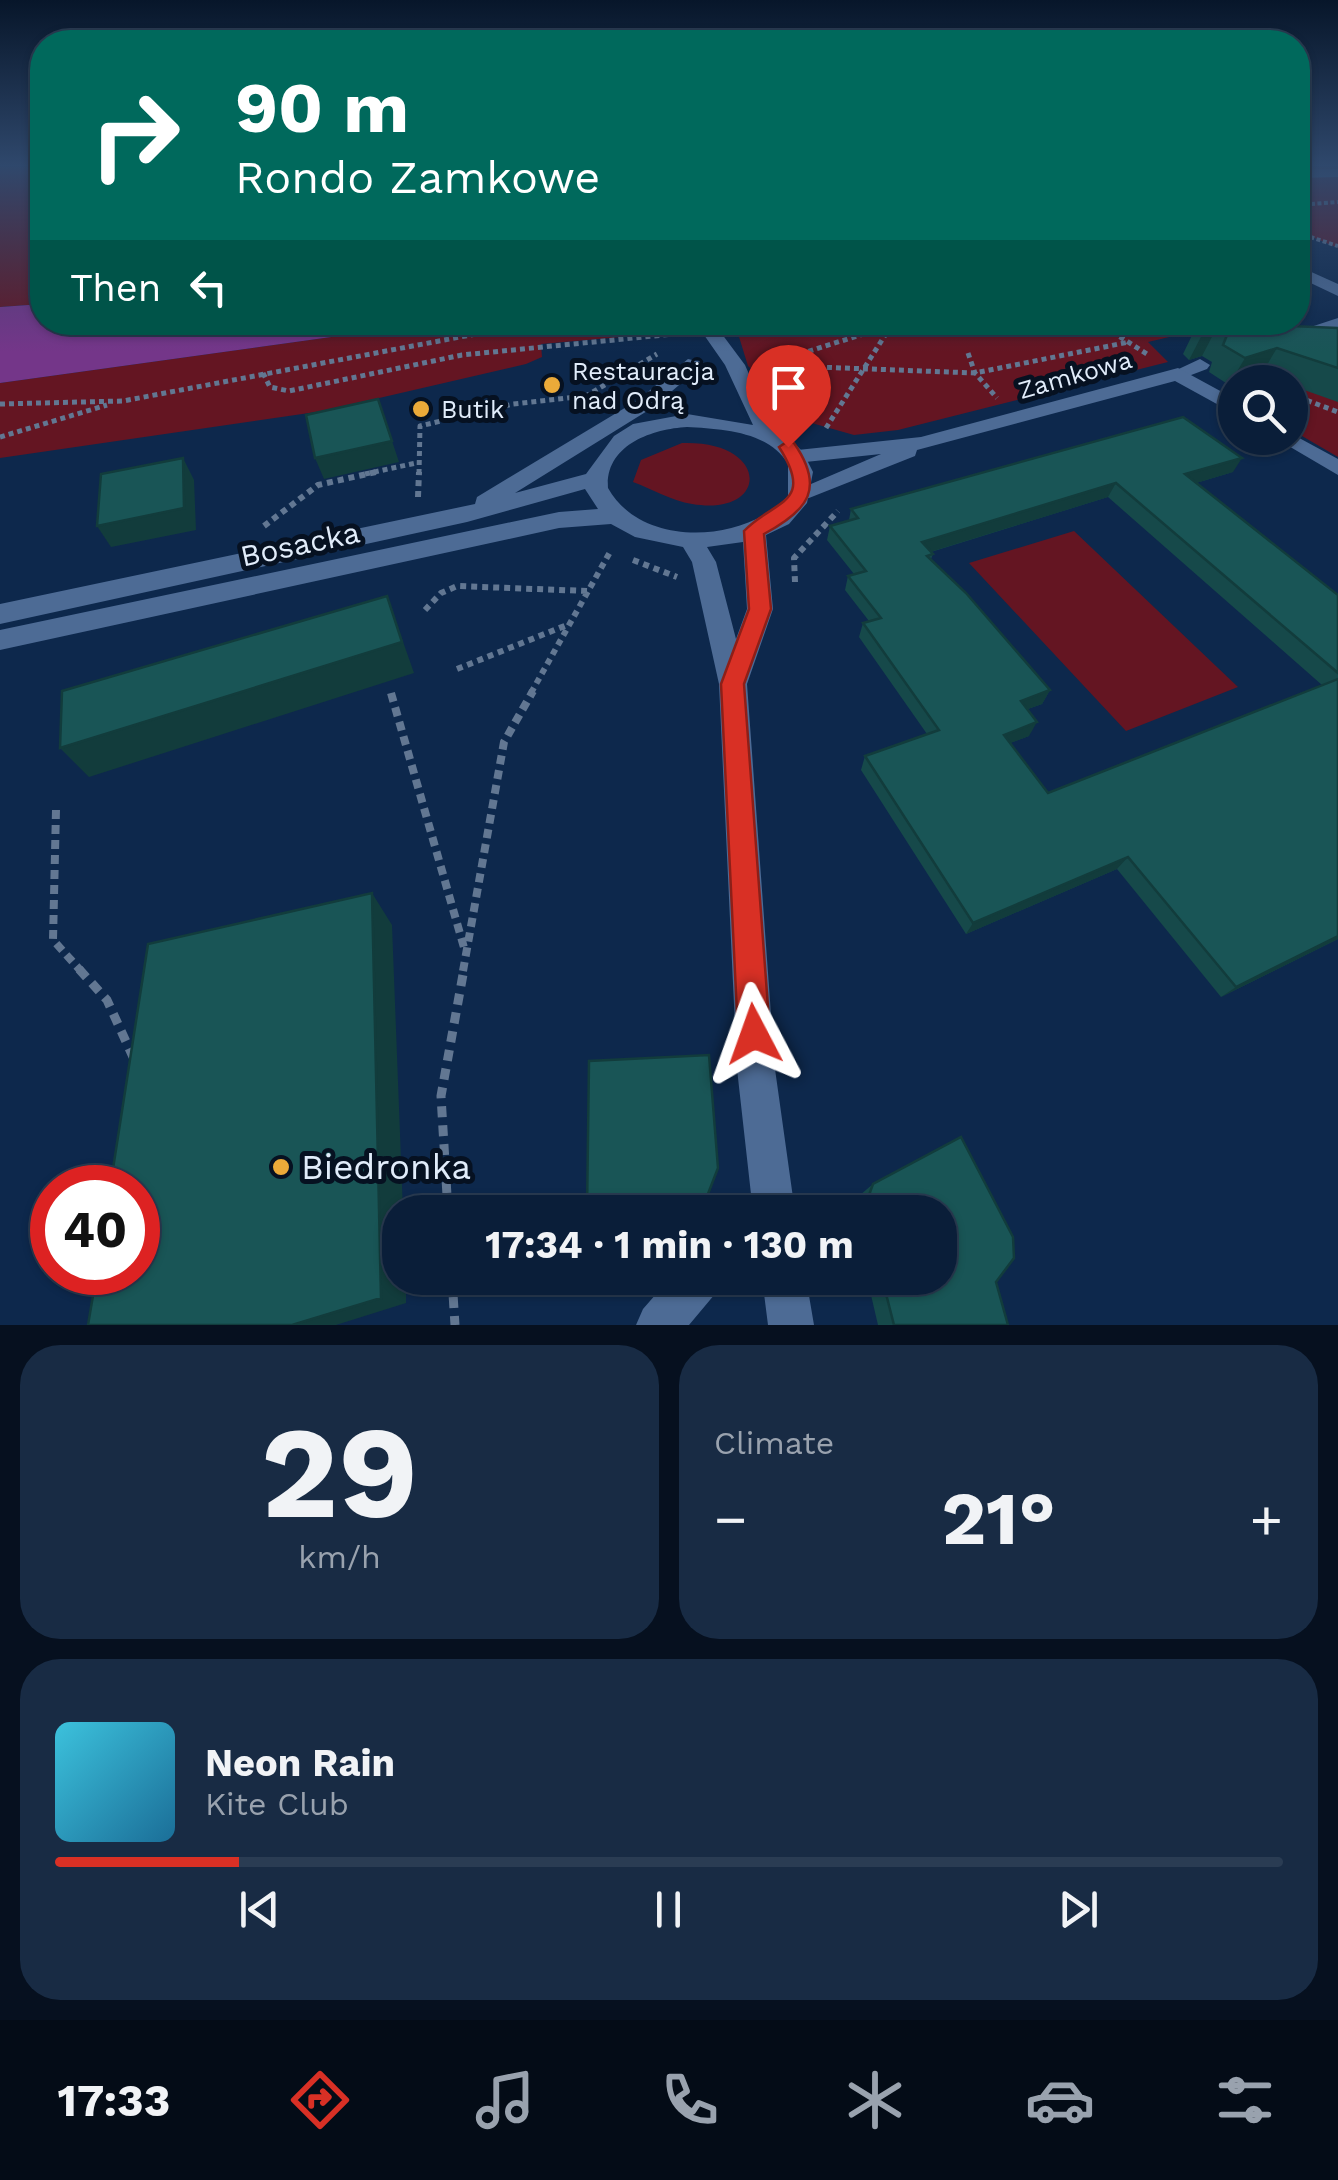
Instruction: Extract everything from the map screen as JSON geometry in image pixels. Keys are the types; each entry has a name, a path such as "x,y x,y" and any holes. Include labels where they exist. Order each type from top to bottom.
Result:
{"street":[{"path":"1310,277 1338,291"},
{"path":"1310,331 1338,323"},
{"path":"672,422 693,394 695,363 704,335"},
{"path":"712,335 734,363 762,424 788,448 803,480 801,493 784,515 754,531 692,541 642,530 614,516 600,499 596,479 610,450 622,440 672,422 730,424 788,448"},
{"path":"1272,343 1296,335"},
{"path":"1302,335 1338,348"},
{"path":"467,514 524,474 645,404 695,363"},
{"path":"1178,374 1200,366"},
{"name":"Zamkowa","path":"788,448 847,452 922,443 1178,374 1218,398"},
{"name":"Zamkowa","path":"801,493 886,463 922,443"},
{"path":"1308,451 1338,468"},
{"name":"Bosacka","path":"0,614 467,514 596,479"},
{"name":"Bosacka","path":"0,640 559,520 614,516"},
{"path":"733,684 760,609 754,531"},
{"path":"692,541 704,562 733,684 766,1195"},
{"path":"659,1325 685,1295"},
{"path":"787,1295 791,1325"}],"path":[{"path":"1310,237 1338,246"},
{"path":"0,438 123,401 469,335"},
{"path":"264,373 270,387 289,391 462,354 673,335"},
{"path":"764,366 867,335"},
{"path":"847,452 840,441 822,434 885,335"},
{"path":"764,366 975,373 1129,342"},
{"path":"418,497 420,426 514,404 586,396 671,346"},
{"path":"968,353 975,373 997,398"},
{"path":"764,366 771,380"},
{"path":"0,404 123,401"},
{"path":"1308,401 1338,412"},
{"path":"258,531 318,485 416,463"},
{"path":"447,1195 440,1096 504,742 610,552 678,578"},
{"path":"425,610 441,593 457,586 587,592"},
{"path":"457,670 568,624"},
{"path":"391,693 466,953"},
{"path":"56,810 53,940 107,1000 138,1069"},
{"path":"453,1295 455,1325"}],"shaded area":[{"path":"0,229 30,229 30,305 0,307"},
{"path":"1310,229 1338,229 1338,248 1310,236"},
{"path":"30,305 30,335 346,335 0,383 0,307"},
{"path":"346,335 644,335 541,344 542,357 526,364 323,411 0,458 0,383"},
{"path":"738,335 1178,335 1148,342 1168,362 898,430 854,435 808,422 748,366"},
{"path":"1308,390 1338,399 1338,457 1308,440"},
{"path":"682,443 711,445 732,453 745,464 750,477 747,490 736,500 718,505 692,504 633,482 641,460"},
{"path":"1074,531 1238,687 1126,731 969,563"}],"building":[{"path":"1310,327 1338,328 1338,368 1277,348 1245,358 1223,345 1227,335 1310,335"},
{"path":"378,399 392,441 315,458 306,415"},
{"path":"1183,417 1218,441 1218,455 1242,458 1185,474 1338,595 1338,673 1116,483 922,542 933,554 927,556 966,593 1050,690 1021,701 1037,722 1004,735 1048,793 1338,679 1338,936 1236,987 1128,857 973,923 865,756 939,730 863,623 881,618 848,576 866,571 830,526 858,518 851,509"},
{"path":"183,458 184,508 97,526 101,474"},
{"path":"387,596 402,642 60,748 62,691"},
{"name":"Biedronka","path":"372,893 381,1298 292,1325 88,1325 93,1295 160,1295 160,1165 114,1165 148,944"},
{"path":"709,1055 718,1168 708,1195 587,1195 589,1061"},
{"path":"961,1137 1013,1237 1014,1258 996,1282 1008,1325 894,1325 886,1295 957,1295 957,1195 869,1195 873,1184"}],"place":[{"name":"Restauracja nad Odrą","path":"552,385"},
{"name":"Butik","path":"421,409"},
{"name":"Biedronka","path":"281,1167"}],"route":[{"path":"754,1034 733,684 760,609 754,531 784,515 801,493 802,468 788,447"}]}
